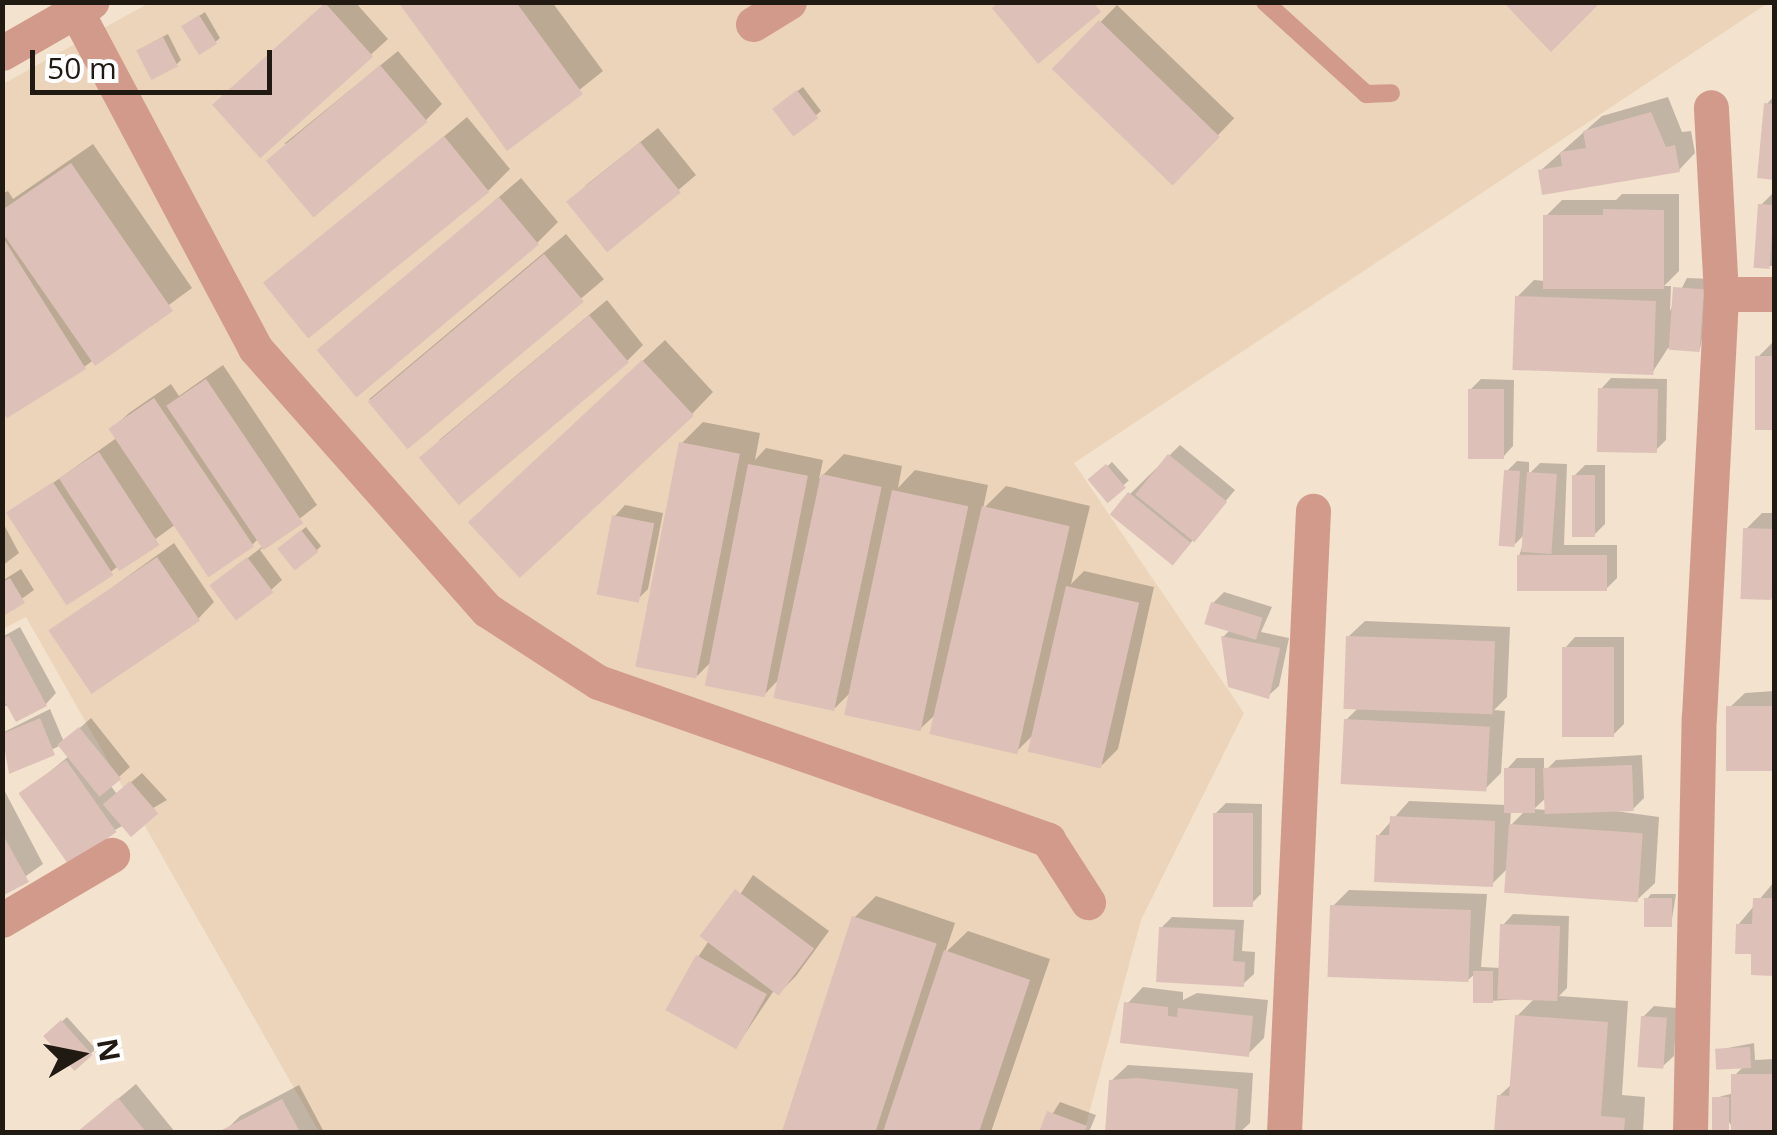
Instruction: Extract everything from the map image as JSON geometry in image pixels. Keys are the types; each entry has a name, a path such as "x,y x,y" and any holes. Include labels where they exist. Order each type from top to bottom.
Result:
{"street":[{"path":"753,24 789,2"},
{"path":"2,53 83,7 255,348 487,610 598,682 1048,840 1088,902"},
{"path":"1690,1132 1699,717 1721,294 1711,106"},
{"path":"1721,294 1774,294"},
{"path":"1284,1132 1313,511"},
{"path":"2,920 112,854"}],"lane":[{"path":"1265,2 1366,94 1391,93"}],"shaded area":[{"path":"149,3 1768,3 1074,463 1244,713 1141,920 1084,1132 319,1132 26,617 3,629 3,84"}],"building":[{"path":"398,2 516,2 583,94 507,151"},
{"path":"999,2 1093,2 1101,12 1038,64 992,8"},
{"path":"1503,2 1601,2 1551,52"},
{"path":"325,3 373,57 260,158 212,105"},
{"path":"199,15 217,44 199,55 181,26"},
{"path":"1099,20 1220,137 1173,186 1052,69"},
{"path":"163,37 178,66 151,80 136,51"},
{"path":"380,65 428,122 313,217 266,161"},
{"path":"797,90 818,118 793,137 772,109"},
{"path":"1764,103 1774,104 1774,180 1757,178"},
{"path":"1651,112 1666,147 1675,145 1680,172 1542,195 1538,170 1562,166 1560,152 1586,148 1583,131"},
{"path":"444,136 489,192 308,339 263,283"},
{"path":"640,142 681,193 607,252 566,202"},
{"path":"71,163 173,311 95,366 2,232 2,210"},
{"path":"499,197 539,244 357,397 317,350"},
{"path":"1758,204 1774,205 1769,269 1754,268"},
{"path":"1603,209 1664,210 1664,289 1543,289 1543,215 1603,215"},
{"path":"2,236 86,369 7,418 2,411"},
{"path":"544,254 584,301 408,449 368,402"},
{"path":"1673,287 1704,289 1700,352 1669,350"},
{"path":"1515,296 1656,301 1653,375 1512,370"},
{"path":"589,315 629,362 459,505 419,458"},
{"path":"1755,356 1774,356 1774,430 1755,430"},
{"path":"642,360 694,416 520,578 468,522"},
{"path":"206,379 303,523 264,550 166,406"},
{"path":"1598,388 1658,389 1657,453 1597,452"},
{"path":"1468,389 1504,389 1504,459 1468,459"},
{"path":"154,398 254,546 208,577 108,429"},
{"path":"679,442 740,454 696,679 635,667"},
{"path":"99,452 159,545 119,571 59,478"},
{"path":"1168,454 1227,502 1194,542 1135,494"},
{"path":"748,464 808,476 765,697 705,686"},
{"path":"1106,464 1126,488 1108,503 1088,479"},
{"path":"1504,470 1520,471 1515,547 1499,546"},
{"path":"1527,472 1557,474 1551,554 1521,552"},
{"path":"821,474 882,487 834,711 773,698"},
{"path":"1572,475 1595,475 1595,537 1572,537"},
{"path":"53,482 113,575 66,606 6,512"},
{"path":"892,490 968,506 920,731 844,715"},
{"path":"1128,492 1191,543 1173,566 1110,515"},
{"path":"982,506 1070,526 1017,754 929,734"},
{"path":"612,515 654,523 639,603 597,595"},
{"path":"1743,528 1774,529 1772,600 1741,599"},
{"path":"301,530 318,552 295,571 277,548"},
{"path":"1517,555 1607,555 1607,591 1517,591"},
{"path":"157,557 200,621 91,694 48,630"},
{"path":"247,557 273,592 236,620 209,585"},
{"path":"10,578 25,603 3,616 3,582"},
{"path":"1066,586 1139,603 1101,769 1028,752"},
{"path":"1211,602 1263,618 1256,640 1204,624"},
{"path":"9,636 47,706 16,722 2,697 2,639"},
{"path":"1221,636 1280,648 1269,699 1228,687"},
{"path":"1346,636 1495,641 1492,714 1343,709"},
{"path":"1562,647 1614,647 1614,737 1562,737"},
{"path":"1726,706 1774,706 1774,771 1726,771"},
{"path":"40,718 55,755 9,774 2,734"},
{"path":"1344,719 1490,727 1486,792 1341,784"},
{"path":"79,727 121,779 99,797 57,745"},
{"path":"66,760 116,832 69,865 18,793"},
{"path":"1632,765 1634,811 1545,814 1543,768"},
{"path":"1504,768 1535,768 1535,813 1504,813"},
{"path":"130,781 158,813 131,837 103,805"},
{"path":"1213,813 1253,813 1253,907 1213,907"},
{"path":"1390,816 1495,821 1493,887 1374,882 1376,835 1389,835"},
{"path":"1509,824 1643,833 1638,902 1504,893"},
{"path":"2,833 29,882 2,896"},
{"path":"735,889 814,949 779,996 699,936"},
{"path":"1644,898 1672,898 1672,927 1644,927"},
{"path":"1753,898 1774,898 1774,976 1751,975 1751,954 1735,954 1736,924 1752,924"},
{"path":"1330,905 1471,910 1468,982 1327,977"},
{"path":"852,916 937,944 875,1132 782,1132"},
{"path":"1500,924 1560,926 1557,1001 1497,999"},
{"path":"1159,927 1235,930 1233,961 1245,962 1244,987 1156,982"},
{"path":"944,950 1030,980 979,1132 883,1132"},
{"path":"696,955 767,994 736,1049 665,1010"},
{"path":"1473,971 1493,971 1493,1003 1473,1003"},
{"path":"1124,1002 1168,1007 1168,1016 1177,1017 1178,1008 1253,1016 1249,1057 1120,1043"},
{"path":"1515,1015 1608,1022 1601,1116 1625,1118 1624,1132 1494,1132 1497,1095 1509,1096"},
{"path":"1641,1016 1667,1018 1663,1069 1637,1067"},
{"path":"61,1020 92,1055 75,1071 43,1036"},
{"path":"1750,1047 1751,1068 1716,1070 1715,1049"},
{"path":"1731,1074 1774,1074 1774,1132 1731,1132"},
{"path":"1137,1078 1238,1089 1235,1132 1105,1132 1109,1080"},
{"path":"1712,1097 1729,1097 1729,1131 1712,1131"},
{"path":"118,1098 146,1132 77,1132"},
{"path":"282,1099 300,1132 218,1132"},
{"path":"1047,1111 1087,1126 1084,1132 1039,1132"}]}
